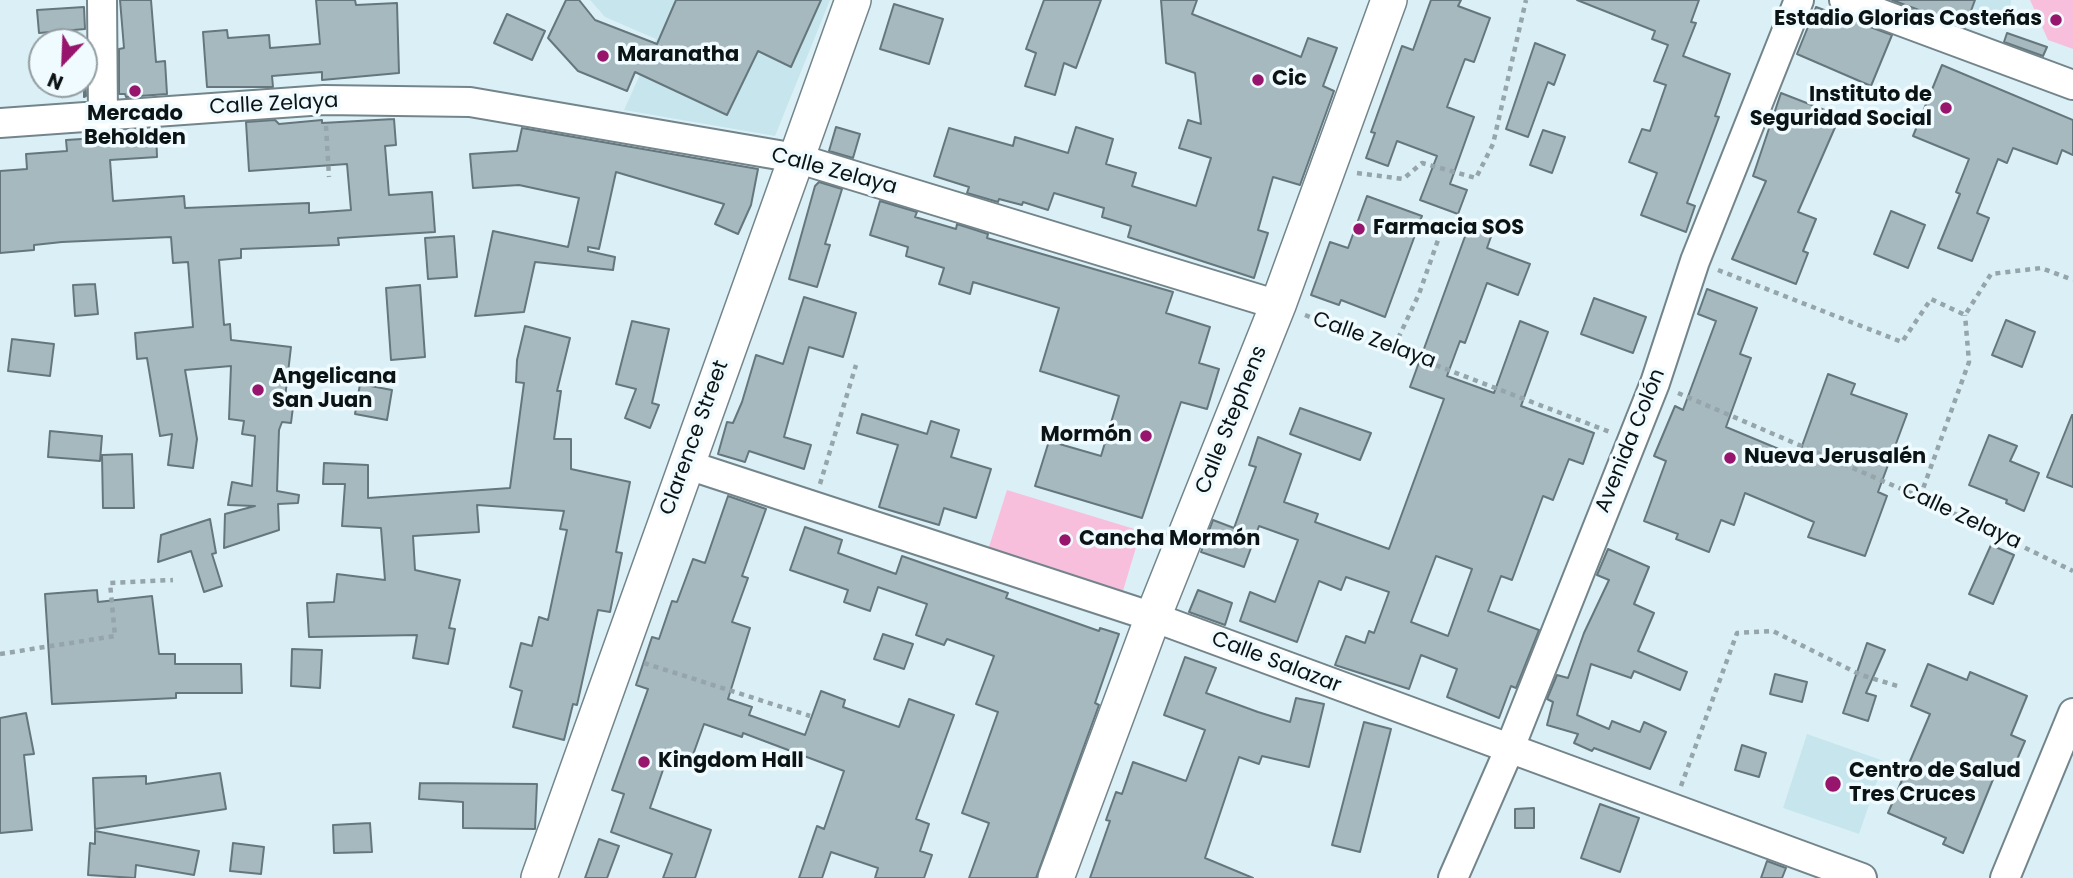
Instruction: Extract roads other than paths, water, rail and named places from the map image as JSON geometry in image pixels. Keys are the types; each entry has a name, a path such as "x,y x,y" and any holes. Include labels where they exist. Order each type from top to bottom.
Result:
{"street":[{"path":"102,0 103,116"},
{"name":"Clarence Street","path":"539,878 853,0"},
{"name":"Calle Stephens","path":"1056,878 1153,617 1278,305 1389,0"},
{"name":"Avenida Colón","path":"1453,878 1509,750 1630,440 1655,383 1695,261 1799,0"},
{"path":"1844,0 2073,85"},
{"name":"Calle Zelaya","path":"0,123 324,100 470,103 796,158 1278,305"},
{"name":"Calle Salazar","path":"685,464 1153,617 1862,878"},
{"path":"2005,878 2073,713"}],"place":[{"name":"Estadio Glorias Costeñas","path":"2056,20"},
{"name":"Maranatha","path":"603,56"},
{"name":"Cic","path":"1258,80"},
{"name":"Mercado Beholden","path":"135,91"},
{"name":"Instituto de Seguridad Social","path":"1946,108"},
{"name":"Farmacia SOS","path":"1359,229"},
{"name":"Angelicana San Juan","path":"258,390"},
{"name":"Mormón","path":"1146,436"},
{"name":"Nueva Jerusalén","path":"1730,458"},
{"name":"Cancha Mormón","path":"1065,540"},
{"name":"Kingdom Hall","path":"644,762"},
{"name":"Centro de Salud Tres Cruces","path":"1833,784"}]}
